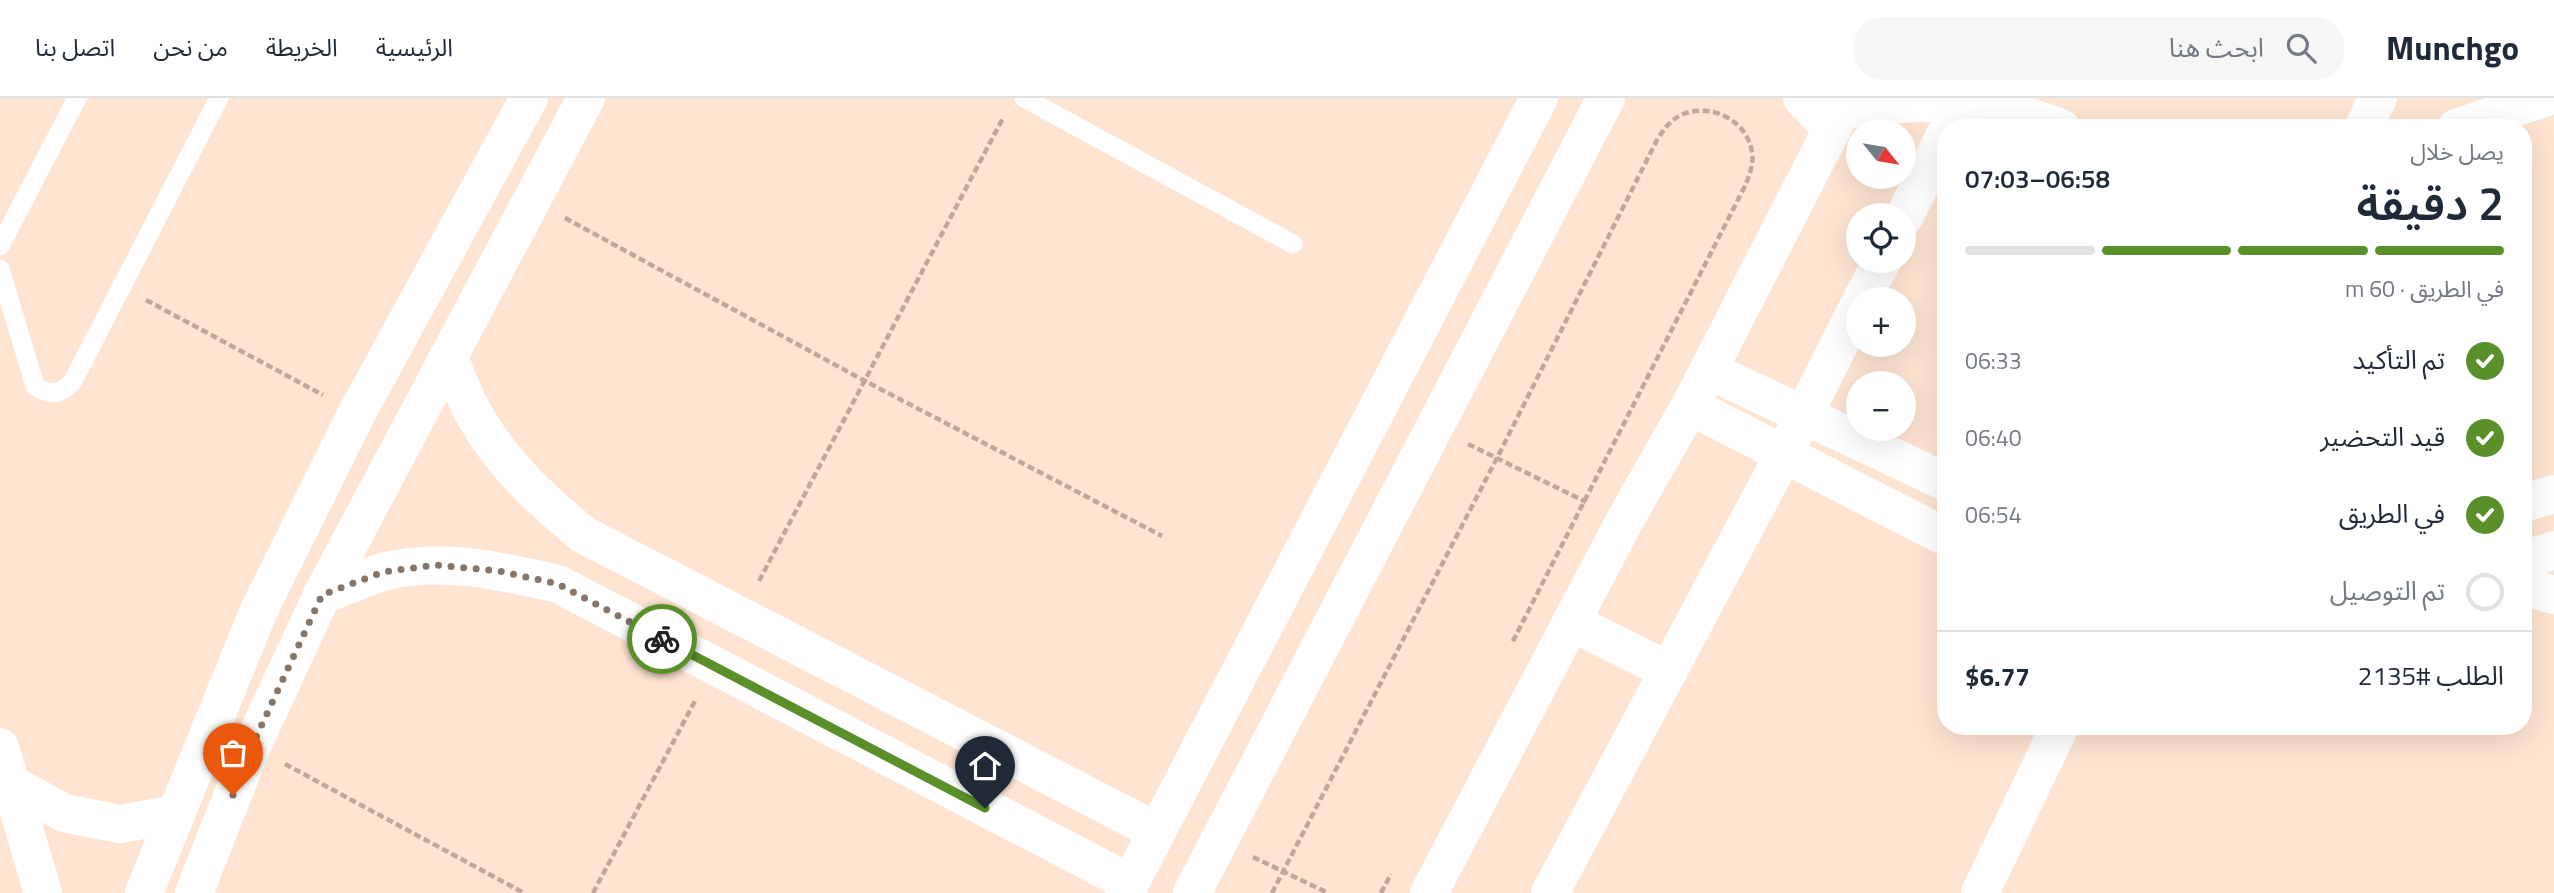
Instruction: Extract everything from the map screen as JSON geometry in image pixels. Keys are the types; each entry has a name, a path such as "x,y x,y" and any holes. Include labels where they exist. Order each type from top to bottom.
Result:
{"street":[{"path":"144,893 259,610 357,413 530,98"},
{"path":"194,893 252,746 322,595 586,98"},
{"path":"322,595 383,572 435,565 499,571 558,584 1127,888 1539,98"},
{"path":"1192,893 1606,98"},
{"path":"1802,98 1840,112 1908,101 1955,115 2014,112 2035,119"},
{"path":"2031,98 2053,119"},
{"path":"2368,119 2378,98"},
{"path":"2482,119 2544,98"},
{"path":"1429,893 1625,520 1690,406 1840,112"},
{"path":"1911,203 1937,151"},
{"path":"1550,893 1784,454 1846,331"},
{"path":"448,356 474,415 503,457 540,499 584,535 1156,831"},
{"path":"1708,370 1937,478"},
{"path":"1690,406 1937,532"},
{"path":"2532,501 2554,494"},
{"path":"558,584 584,535"},
{"path":"2532,558 2554,551"},
{"path":"2532,589 2554,595"},
{"path":"1571,622 1669,671"},
{"path":"1980,893 2056,735"},
{"path":"0,747 43,893"},
{"path":"10,783 64,813 120,824 176,814"}],"lane":[{"path":"0,246 78,98"},
{"path":"0,269 35,386 48,394 63,392 73,381 219,98"},
{"path":"1024,98 1293,244"}],"path":[{"path":"740,615 1007,110"},
{"path":"1272,893 1665,127 1692,111 1723,114 1736,123 1746,136 1752,152 1752,168 1585,502"},
{"path":"531,199 865,381 1162,536"},
{"path":"120,287 357,413"},
{"path":"1435,428 1625,520"},
{"path":"593,893 713,666"},
{"path":"252,746 524,893"},
{"path":"1219,841 1328,893"}],"way so far":[{"path":"233,795 252,746 322,595 383,572 435,565 499,571 558,584 662,639"}],"route":[{"path":"662,639 985,808"}]}
